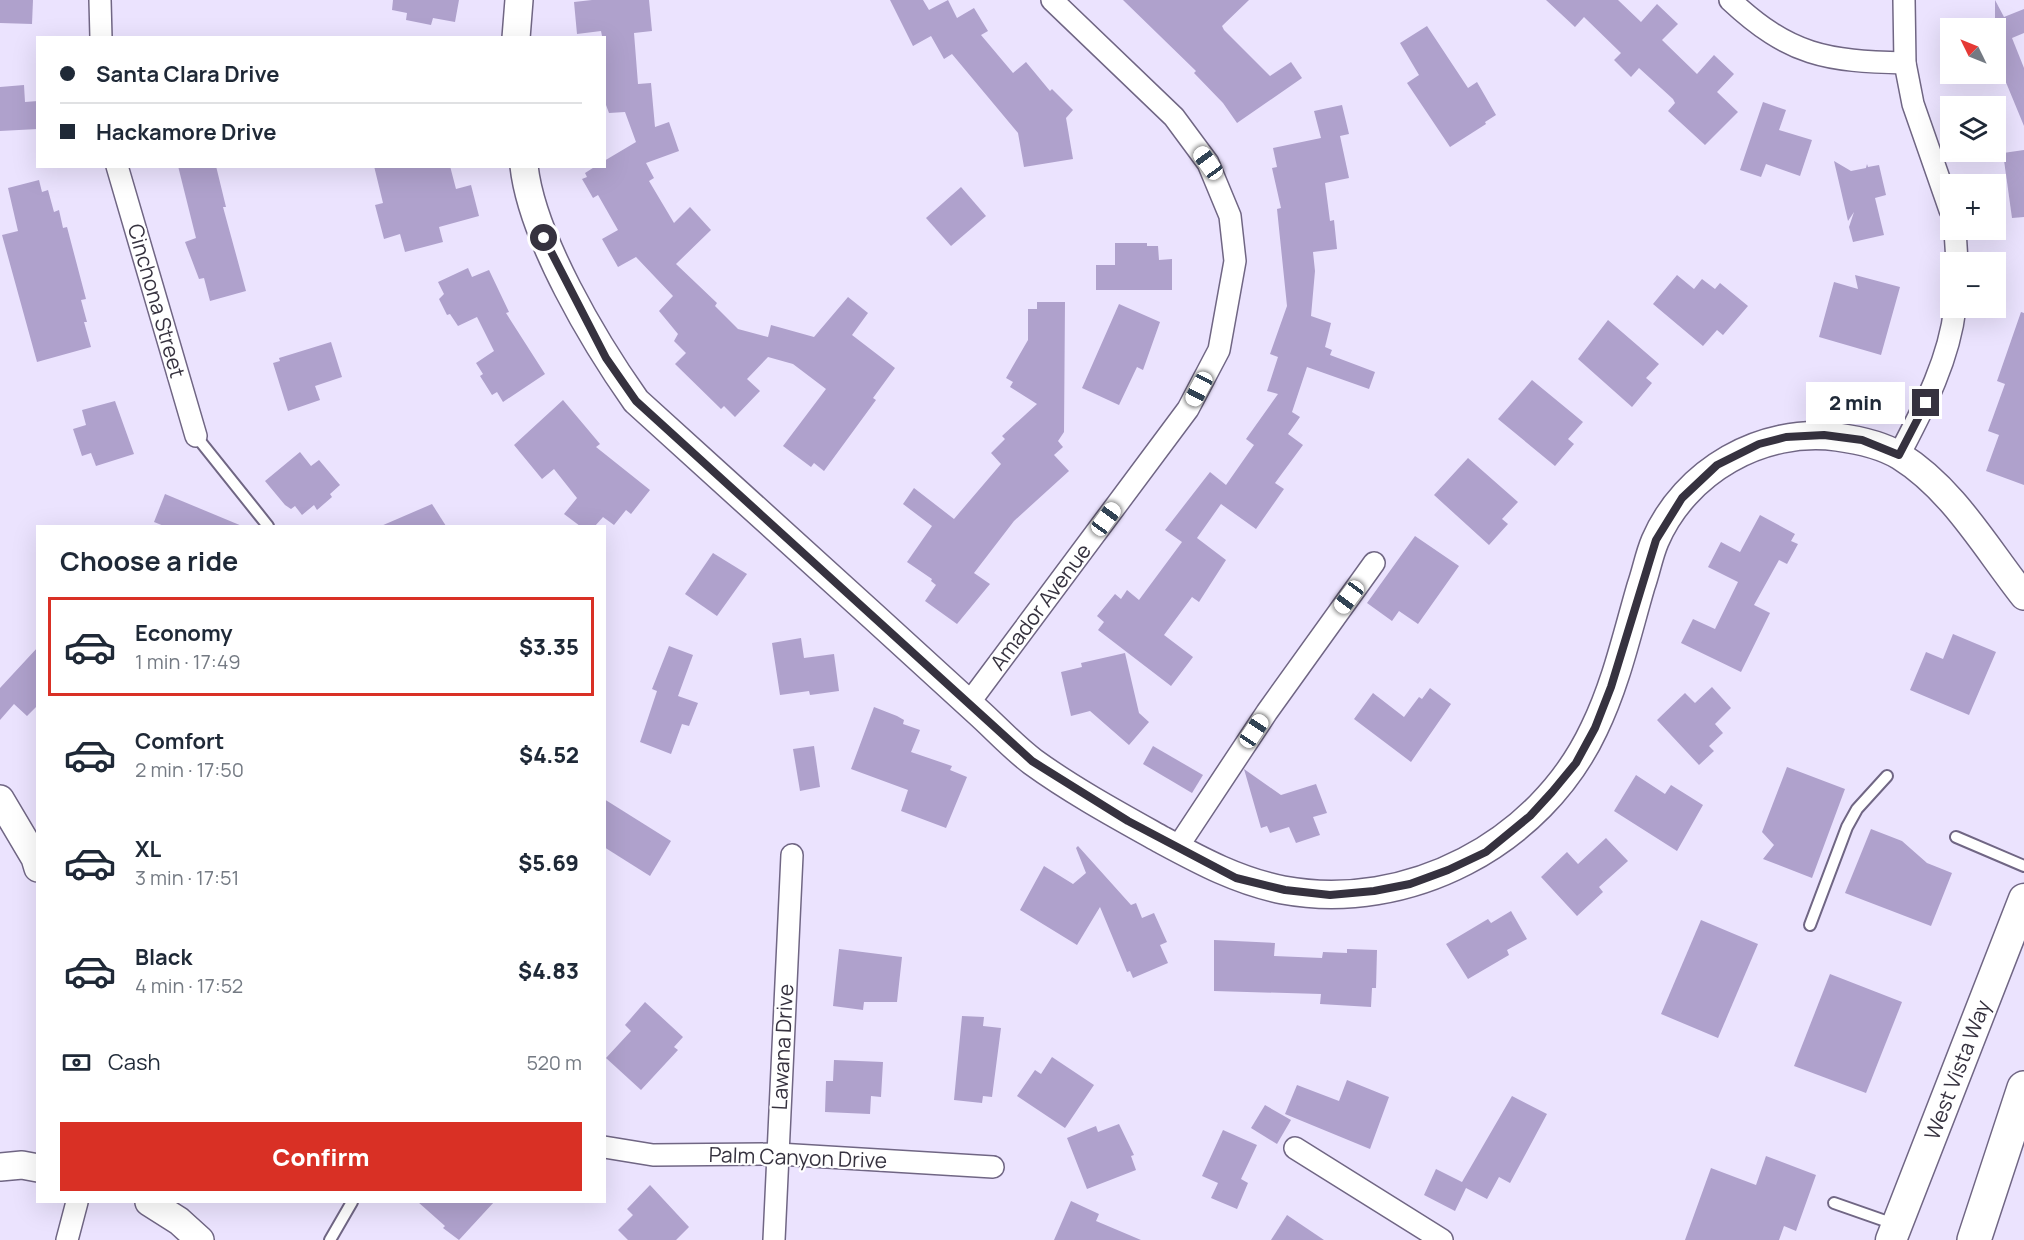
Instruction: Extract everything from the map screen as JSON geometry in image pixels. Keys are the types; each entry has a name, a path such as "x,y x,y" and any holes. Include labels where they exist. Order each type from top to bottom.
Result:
{"highway":[{"path":"1974,1240 2024,1088"}],"main road":[{"name":"West Vista Way","path":"1894,1233 2024,899"}],"street":[{"path":"100,0 101,36"},
{"path":"516,36 519,0"},
{"name":"Amador Avenue","path":"969,703 1188,409 1219,350 1235,261 1230,216 1208,163 1174,117 1052,0"},
{"path":"1730,0 1779,39 1814,54 1846,61 1905,63"},
{"path":"1904,0 1905,63 1913,104 1940,181"},
{"name":"Cinchona Street","path":"118,168 195,436"},
{"path":"525,168 544,238 606,358 636,401 1032,761 1177,848 1236,878 1285,890 1330,895 1374,891 1410,884 1448,870 1486,852 1530,816 1581,754 1595,728 1611,687 1656,540 1682,498 1717,465 1759,444 1786,437 1824,435 1862,440 1899,455 1949,497 2024,596"},
{"path":"1899,455 1926,403 1946,351 1953,318"},
{"path":"1177,848 1267,712 1374,563"},
{"path":"0,799 36,861"},
{"name":"Lawana Drive","path":"774,1240 792,855"},
{"name":"Palm Canyon Drive","path":"606,1147 652,1155 778,1154 993,1167"},
{"path":"1295,1148 1442,1240"},
{"path":"0,1167 22,1165 36,1168"},
{"path":"67,1240 77,1203"},
{"path":"151,1203 179,1221 200,1240"}],"lane":[{"path":"195,436 267,525"},
{"path":"1810,925 1847,827 1857,809 1887,777"},
{"path":"1956,837 2024,866"},
{"path":"330,1240 351,1203"},
{"path":"1834,1203 1894,1233"}],"building":[{"path":"0,0 33,0 32,24 0,23"},
{"path":"393,0 459,0 455,22 433,18 431,25 406,20 407,13 392,10"},
{"path":"649,0 652,31 634,33 638,84 651,83 655,127 669,122 679,151 646,163 654,178 649,181 674,223 690,207 711,230 676,264 717,303 715,306 738,329 768,337 771,325 814,337 848,297 868,313 852,335 895,368 873,398 876,400 824,471 814,463 811,467 783,446 826,389 793,364 768,357 747,379 760,391 735,417 724,406 721,409 675,364 686,353 674,341 678,334 659,311 673,296 636,257 618,267 602,239 618,230 598,195 593,198 582,179 587,177 585,173 593,168 606,168 606,160 636,142 625,112 609,113 606,105 606,36 602,36 601,31 577,34 574,2"},
{"path":"890,0 923,0 929,10 948,0 957,18 974,8 988,31 981,35 1013,73 1026,62 1050,91 1052,89 1073,110 1066,118 1073,159 1024,167 1018,133 952,54 944,59 931,36 913,46"},
{"path":"1123,0 1249,0 1222,26 1224,30 1270,76 1291,62 1302,78 1237,123 1223,103 1194,73 1196,71"},
{"path":"1546,0 1618,0 1641,22 1657,4 1678,24 1662,40 1697,74 1714,55 1734,74 1717,92 1738,112 1705,145 1668,111 1675,103 1673,99 1639,68 1631,77 1614,60 1621,53 1584,17 1575,27"},
{"path":"1995,0 2004,17 2024,9 2024,33 2012,38 2024,68 2024,126 2006,82 2006,18 1995,18"},
{"path":"1427,26 1468,88 1477,82 1496,115 1450,147 1407,83 1419,75 1400,43"},
{"path":"24,85 25,102 36,101 36,129 0,131 0,87"},
{"path":"1763,102 1786,110 1779,130 1812,140 1800,176 1766,164 1761,177 1740,170"},
{"path":"1342,105 1349,134 1340,136 1349,178 1325,183 1330,221 1334,220 1337,249 1313,252 1315,271 1311,316 1331,323 1325,347 1332,350 1330,355 1375,372 1369,389 1307,367 1292,412 1300,417 1288,434 1303,445 1275,483 1284,489 1256,529 1221,504 1197,538 1226,560 1199,602 1192,597 1164,635 1193,657 1171,686 1098,630 1104,622 1097,616 1115,594 1121,599 1127,590 1139,600 1182,542 1165,530 1210,472 1226,485 1254,445 1246,439 1278,394 1267,391 1278,357 1270,354 1287,306 1277,209 1281,208 1272,168 1277,167 1273,148 1321,138 1314,111"},
{"path":"2024,150 2024,217 2012,218 2004,162 2006,153"},
{"path":"1834,161 1851,171 1866,168 1867,164 1868,167 1879,165 1886,195 1875,198 1884,235 1853,242 1849,227 1854,212 1848,221"},
{"path":"178,168 216,168 226,207 223,207 246,291 210,301 204,278 199,279 185,242 196,238"},
{"path":"374,168 451,168 456,189 471,185 479,216 439,227 443,242 405,252 400,234 384,239 375,205 383,203"},
{"path":"39,180 42,192 48,190 54,212 59,210 63,228 67,227 86,299 81,300 91,347 37,362 2,235 18,231 8,188"},
{"path":"961,187 986,216 951,246 926,218"},
{"path":"1115,243 1147,243 1147,246 1158,246 1159,260 1172,259 1172,290 1096,290 1096,265 1115,265"},
{"path":"468,268 472,277 489,270 509,312 506,313 545,374 503,402 497,392 492,395 480,376 483,374 476,363 494,351 477,317 458,326 450,314 447,315 439,299 444,294 438,282"},
{"path":"1677,275 1694,289 1702,279 1715,289 1720,283 1748,306 1723,335 1717,330 1703,346 1653,304"},
{"path":"1855,275 1900,287 1881,355 1819,337 1834,282 1858,289"},
{"path":"1037,302 1065,302 1064,432 1058,441 1063,447 1054,455 1069,471 1014,521 974,573 990,584 957,624 925,601 936,585 931,581 932,579 907,562 932,526 903,504 914,488 954,519 1001,464 991,453 1005,439 1002,436 1037,404 1010,387 1013,382 1006,378 1028,340 1028,309 1037,309"},
{"path":"1119,304 1160,322 1143,370 1137,367 1119,405 1082,388"},
{"path":"2021,312 2024,313 2024,485 1986,471 1999,435 1988,431 2005,384 1997,381"},
{"path":"1608,320 1659,364 1646,378 1652,383 1632,407 1578,359"},
{"path":"331,342 342,377 315,386 320,400 288,411 273,363 280,361 279,358"},
{"path":"1532,380 1583,422 1568,439 1574,444 1555,466 1498,419"},
{"path":"563,400 600,444 596,447 650,490 631,514 626,510 614,525 603,517 596,525 579,525 564,514 577,498 554,469 542,479 514,445"},
{"path":"115,401 134,454 96,466 91,453 82,456 73,429 86,425 82,410"},
{"path":"300,452 311,466 319,460 340,485 330,494 332,497 317,510 314,505 302,515 295,506 291,509 285,505 265,481"},
{"path":"1468,458 1518,502 1502,519 1508,524 1489,545 1434,495"},
{"path":"165,494 240,525 162,525 154,522"},
{"path":"432,504 445,525 383,525"},
{"path":"1760,515 1795,534 1791,541 1798,544 1787,564 1779,560 1754,605 1770,613 1741,672 1681,643 1693,619 1715,629 1738,582 1708,567 1721,542 1740,552"},
{"path":"1415,536 1459,566 1418,624 1399,611 1392,621 1367,603"},
{"path":"713,553 747,574 717,616 685,594"},
{"path":"1953,634 1996,652 1969,715 1910,690 1926,652 1943,659"},
{"path":"801,638 804,658 834,654 839,691 810,695 809,691 780,695 772,643"},
{"path":"669,646 693,655 678,696 698,703 689,726 682,724 671,754 640,742 657,691 652,689"},
{"path":"36,649 36,707 27,716 14,704 0,720 0,688"},
{"path":"1125,653 1139,713 1149,722 1129,745 1090,711 1071,716 1061,672 1082,667 1081,663"},
{"path":"1712,687 1731,708 1715,724 1723,733 1709,746 1714,751 1699,765 1657,720 1685,693 1695,703"},
{"path":"1430,688 1451,704 1411,762 1354,719 1373,693 1404,717 1419,697 1422,699"},
{"path":"874,707 904,720 903,724 920,730 911,752 952,766 950,770 967,777 946,828 901,811 908,790 851,769"},
{"path":"814,746 820,787 800,791 793,749"},
{"path":"1153,746 1203,775 1192,793 1143,764"},
{"path":"1787,767 1845,789 1812,878 1763,859 1774,845 1762,832"},
{"path":"1244,769 1281,795 1316,784 1327,813 1313,817 1320,835 1296,843 1289,827 1270,833 1267,826 1261,828"},
{"path":"1636,775 1665,794 1671,785 1703,805 1677,851 1614,811"},
{"path":"606,800 671,841 650,876 606,848"},
{"path":"1871,829 1902,841 1927,863 1952,873 1931,926 1845,893"},
{"path":"1606,838 1628,861 1599,887 1603,892 1577,916 1541,877 1567,852 1578,864"},
{"path":"1078,846 1131,905 1136,903 1142,918 1154,913 1167,942 1160,945 1168,963 1133,978 1130,971 1127,972 1100,907 1077,945 1020,910 1044,866 1073,884 1086,873 1076,848"},
{"path":"1511,911 1527,939 1507,950 1509,955 1468,979 1446,944 1488,919 1491,923"},
{"path":"1701,920 1758,944 1718,1038 1661,1014"},
{"path":"1214,940 1275,943 1274,956 1322,958 1323,952 1347,953 1347,949 1377,950 1376,988 1372,988 1371,1007 1320,1004 1321,994 1214,991"},
{"path":"839,949 902,957 897,1002 864,1002 863,1010 833,1006"},
{"path":"1830,974 1902,1002 1866,1093 1794,1066"},
{"path":"645,1002 683,1037 674,1047 678,1050 641,1090 606,1058 631,1031 625,1025"},
{"path":"962,1016 984,1017 983,1026 1001,1028 992,1097 983,1096 982,1103 954,1100"},
{"path":"1052,1057 1094,1085 1065,1128 1017,1096 1035,1070 1041,1074"},
{"path":"834,1060 883,1062 881,1097 871,1096 870,1114 825,1112 826,1081 833,1081"},
{"path":"1347,1080 1389,1097 1370,1149 1285,1114 1297,1085 1339,1101"},
{"path":"1512,1096 1547,1114 1510,1183 1499,1177 1487,1199 1466,1188 1455,1211 1424,1195 1436,1169 1462,1182"},
{"path":"1265,1105 1291,1120 1277,1144 1251,1128"},
{"path":"1119,1124 1134,1155 1131,1156 1136,1170 1087,1189 1067,1138 1096,1126 1098,1132"},
{"path":"1223,1130 1257,1145 1241,1179 1248,1183 1237,1209 1211,1198 1218,1183 1202,1176"},
{"path":"1766,1156 1816,1175 1796,1231 1784,1226 1779,1240 1685,1240 1711,1168 1756,1185"},
{"path":"650,1185 689,1227 676,1240 628,1240 618,1230 633,1215 627,1209"},
{"path":"1071,1201 1099,1214 1096,1221 1141,1240 1054,1240"},
{"path":"419,1203 493,1203 459,1240 443,1228 445,1226"},
{"path":"1287,1215 1324,1240 1271,1240"}],"route":[{"path":"544,238 606,358 636,401 1032,761 1128,821 1177,848 1236,878 1285,890 1330,895 1374,891 1410,884 1448,870 1486,852 1530,816 1576,763 1595,728 1611,687 1656,540 1682,498 1717,465 1759,444 1786,437 1824,435 1862,440 1899,455 1926,403"}]}
